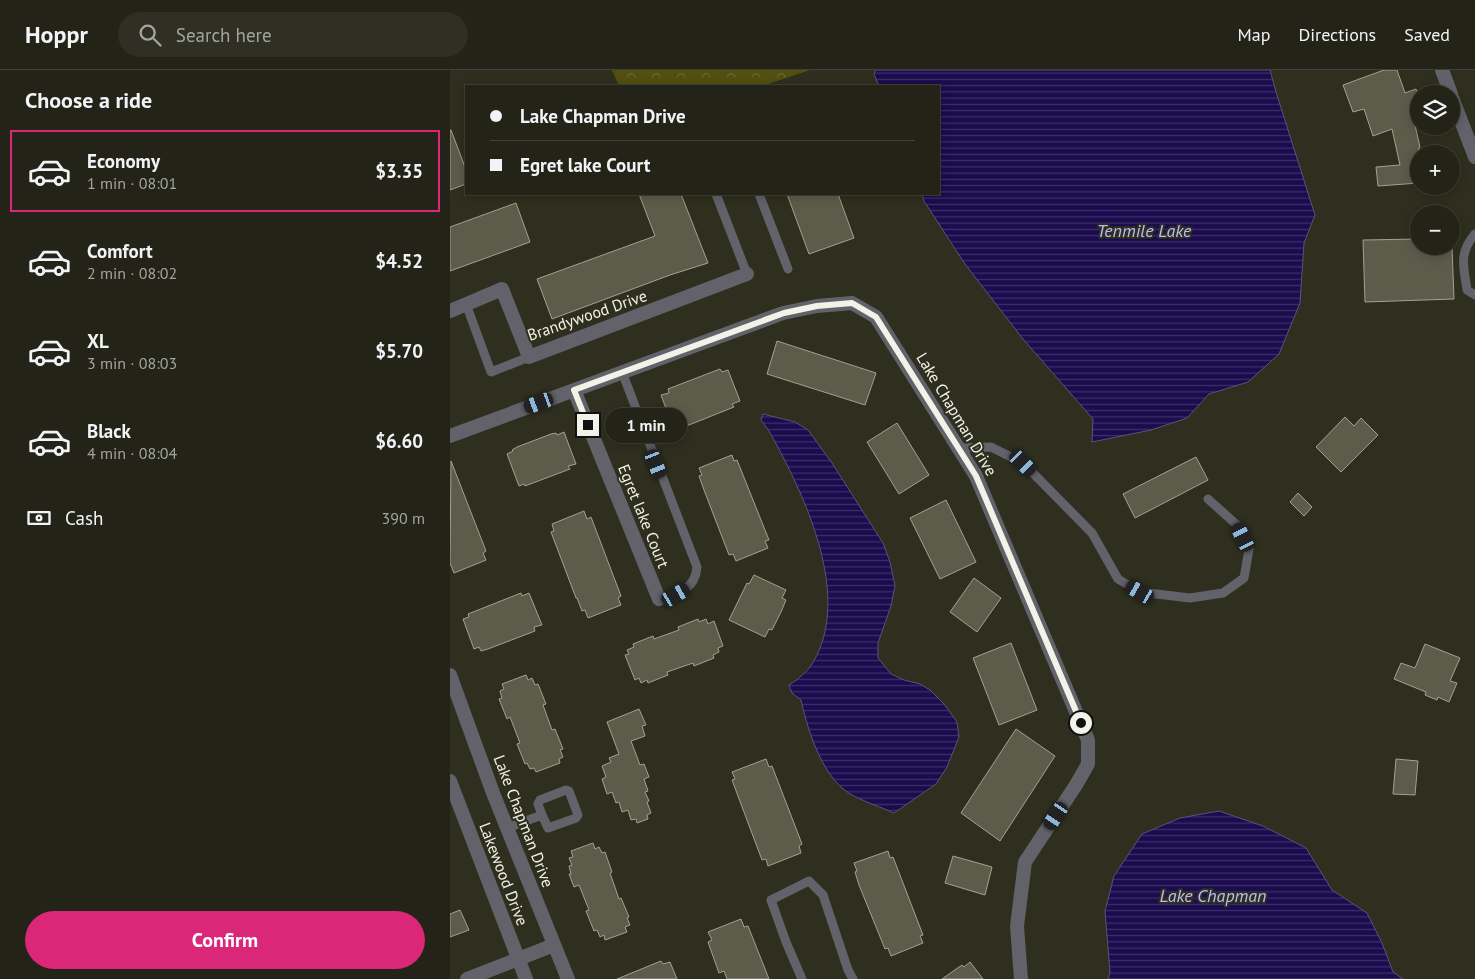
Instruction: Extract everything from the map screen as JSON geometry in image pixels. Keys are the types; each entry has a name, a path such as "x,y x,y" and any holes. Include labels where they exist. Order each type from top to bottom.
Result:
{"street":[{"path":"1442,70 1448,85"},
{"path":"1460,118 1475,157"},
{"name":"Brandywood Drive","path":"450,311 502,289 528,357 747,274"},
{"name":"Lake Chapman Drive","path":"450,436 784,313 817,306 852,303 876,317 976,476 1088,740 1088,764 1025,862 1017,926 1021,979"},
{"name":"Egret lake Court","path":"574,390 658,598"},
{"name":"Lake Chapman Drive","path":"452,684 507,828 568,979"},
{"name":"Lakewood Drive","path":"450,781 526,979"},
{"path":"467,979 554,945"}],"lane":[{"path":"716,195 747,274"},
{"path":"759,195 788,269"},
{"path":"1475,234 1469,240 1462,258 1467,290 1475,295"},
{"path":"466,304 492,372 528,357"},
{"path":"622,372 697,566 696,576 689,587 676,595 658,598"},
{"path":"959,448 991,447 1023,463 1092,533 1118,579 1140,592 1190,598 1223,593 1244,578 1249,549 1237,525 1208,499"},
{"path":"566,790 569,791 578,814 576,818 549,828 546,826 542,815 538,804 540,800 566,790"},
{"path":"507,828 542,815"},
{"path":"802,979 771,900 809,881 823,895 848,970 853,979"}],"green space":[{"path":"612,70 810,70 765,85 619,85"}],"water":[{"name":"Tenmile Lake","path":"876,70 1270,70 1315,215 1304,243 1300,303 1279,354 1248,382 1209,394 1187,418 1151,430 1092,442 1093,419 1023,339 965,264 924,201 922,195 940,195 940,85 879,85 874,74"},
{"path":"763,414 795,422 808,430 832,463 883,543 890,562 895,586 891,606 878,643 878,658 891,674 920,684 930,690 944,704 957,722 959,737 947,767 936,784 894,813 854,796 843,789 834,779 818,754 801,700 792,693 789,685 807,670 815,660 820,648 826,625 828,601 826,576 821,551 804,502 776,444 761,420"},
{"name":"Lake Chapman","path":"1219,811 1263,826 1306,848 1332,890 1367,913 1382,943 1393,972 1403,979 1108,979 1110,972 1105,911 1114,876 1142,834 1180,818"}],"building":[{"path":"1384,70 1397,70 1405,93 1410,91 1410,135 1417,135 1420,145 1410,145 1410,184 1378,186 1376,167 1400,165 1392,129 1373,136 1364,109 1353,112 1343,85"},
{"path":"451,130 465,167 465,184 450,190"},
{"path":"639,195 681,195 708,263 670,275 552,319 537,279 655,236"},
{"path":"787,195 838,195 854,238 809,254"},
{"path":"516,203 530,242 450,271 450,227"},
{"path":"1410,239 1410,255 1452,255 1454,299 1365,302 1363,240"},
{"path":"777,341 876,373 865,405 767,374"},
{"path":"720,369 722,372 728,370 740,401 732,404 734,407 694,423 681,428 680,424 673,427 661,395 669,393 668,389"},
{"path":"1345,417 1354,426 1361,418 1378,435 1341,472 1316,447"},
{"path":"897,423 929,475 899,494 867,442"},
{"path":"564,432 576,464 568,466 570,469 525,486 524,484 519,486 507,454 517,447 551,434 556,433 557,435"},
{"path":"732,455 734,461 737,460 769,540 765,541 768,548 736,561 733,554 729,555 699,476 702,475 699,468"},
{"path":"1196,457 1208,480 1135,518 1123,494"},
{"path":"451,461 486,551 483,553 486,560 454,573 450,563"},
{"path":"1298,493 1312,507 1304,516 1290,502"},
{"path":"946,500 976,562 940,579 910,518"},
{"path":"584,511 587,519 591,517 621,596 618,598 621,605 588,618 585,610 582,611 576,598 551,532 554,531 552,524"},
{"path":"754,575 786,590 782,598 786,600 781,612 772,630 769,629 765,637 729,620 747,583 749,584"},
{"path":"974,578 1001,598 977,632 950,612"},
{"path":"521,593 522,596 529,593 542,625 534,627 535,631 488,649 481,651 479,647 474,649 463,619 469,617 468,614"},
{"path":"698,619 699,622 706,619 708,624 714,621 723,646 718,648 719,652 713,655 714,658 694,666 693,663 667,672 668,675 648,683 647,680 641,683 639,678 635,680 625,655 629,654 627,650 634,647 633,644 653,636 654,639 679,630 678,627"},
{"path":"1011,643 1037,710 999,725 973,658"},
{"path":"1425,644 1460,658 1450,681 1457,683 1449,702 1438,697 1437,700 1425,695 1426,692 1394,679 1401,663 1415,668"},
{"path":"526,675 528,680 532,678 535,685 538,684 546,704 543,705 552,730 555,729 563,749 560,750 563,757 559,759 560,763 536,772 534,768 530,769 527,763 525,764 517,744 520,743 510,717 507,719 499,699 502,698 500,691 504,689 502,684"},
{"path":"639,709 646,725 642,726 645,736 631,741 640,765 644,764 649,777 644,779 648,791 645,792 649,801 647,802 651,813 647,815 648,819 637,823 636,819 631,820 628,810 622,812 619,802 616,803 612,792 607,794 602,779 606,777 602,766 611,762 609,758 619,754 607,722"},
{"path":"1016,729 1055,756 1000,841 961,813"},
{"path":"766,759 769,767 772,766 802,844 799,846 801,853 768,866 766,859 762,860 732,780 735,779 732,772"},
{"path":"1396,759 1418,761 1415,795 1393,794"},
{"path":"593,843 595,849 599,847 602,853 605,852 612,872 610,873 619,899 621,898 629,917 627,918 630,925 625,927 627,932 605,940 604,935 600,937 597,930 594,931 586,911 589,910 579,885 574,887 569,874 571,874 569,866 572,865 569,858 573,857 571,851"},
{"path":"888,851 890,858 893,857 923,935 920,936 923,943 891,956 888,948 885,949 859,885 854,863"},
{"path":"953,856 992,867 985,895 945,883"},
{"path":"460,910 469,930 450,937 450,914"},
{"path":"741,919 744,927 748,926 769,979 727,979 724,971 719,973 708,942 712,940 708,932"},
{"path":"661,961 663,964 670,962 677,979 617,979"},
{"path":"970,962 983,979 942,979 962,965 964,967"}],"route":[{"path":"588,425 574,390 784,313 817,306 852,303 876,317 976,476 1081,723"}]}
